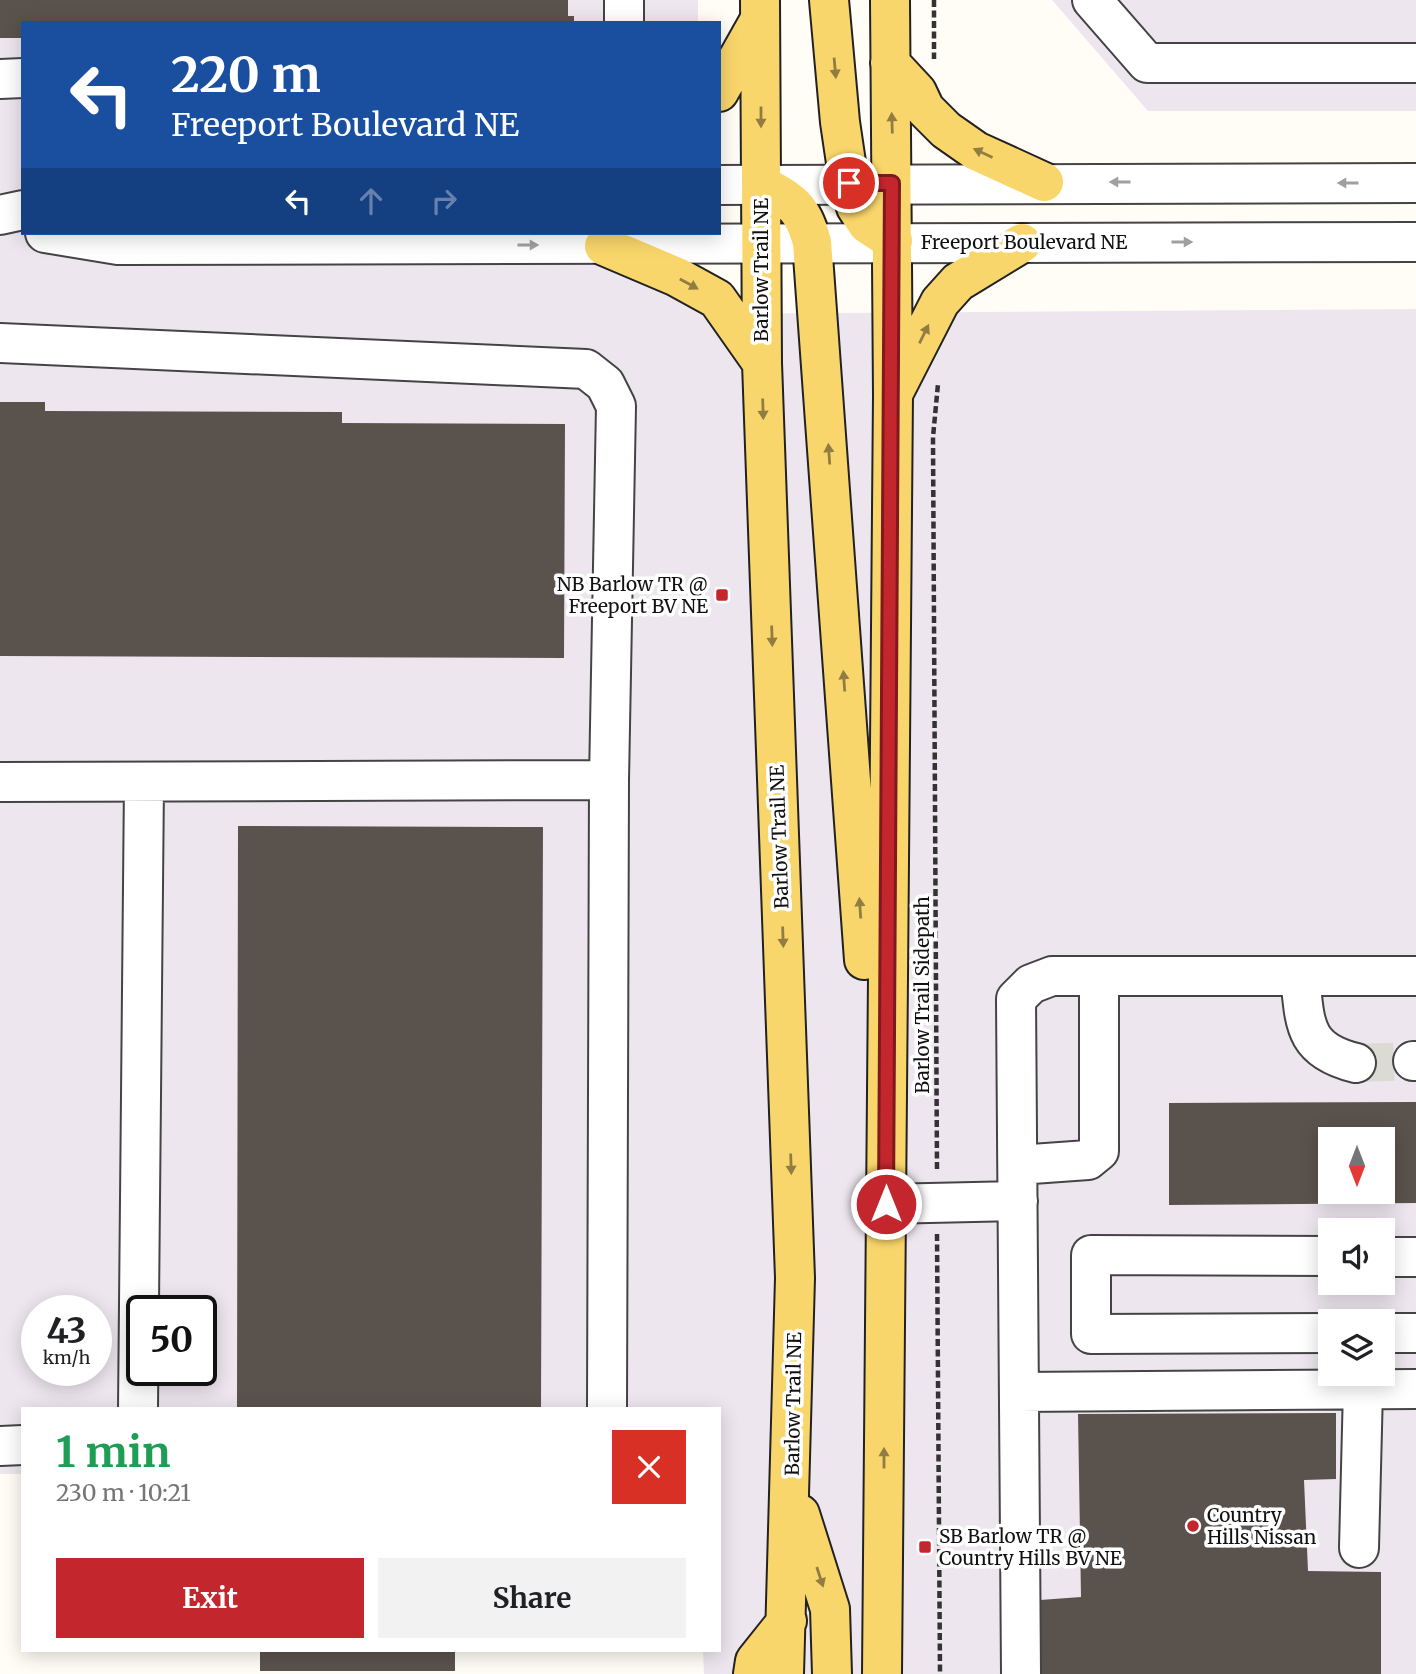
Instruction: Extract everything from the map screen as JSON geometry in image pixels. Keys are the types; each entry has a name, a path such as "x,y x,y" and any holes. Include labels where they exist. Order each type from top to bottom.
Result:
{"main road":[{"path":"829,0 840,122 849,183 856,207 867,224 893,241"},
{"path":"883,1670 893,395 890,0"},
{"path":"721,88 760,10"},
{"name":"Barlow Trail NE","path":"760,10 762,363 796,1278 785,1674"},
{"path":"890,63 917,92 925,109 946,130 976,151 1044,182"},
{"path":"761,184 796,203 806,220 812,242 867,996 886,1046"},
{"path":"893,395 940,302 958,282 1022,243"},
{"path":"604,246 677,277 717,299 762,363"},
{"path":"792,1489 831,1609 832,1674"},
{"path":"754,1674 755,1661 787,1621"}],"street":[{"path":"624,0 624,21"},
{"path":"1092,0 1147,63 1416,63"},
{"path":"0,79 21,78"},
{"path":"721,185 1416,183"},
{"path":"0,215 21,210"},
{"path":"0,225 21,229"},
{"name":"Freeport Boulevard NE","path":"57,235 118,245 604,246 893,241 1416,242"},
{"path":"0,343 586,369 605,384 615,406 609,780 607,1407"},
{"path":"0,782 609,780"},
{"path":"138,1407 144,782"},
{"path":"1021,1674 1016,999 1031,984 1052,976 1416,976"},
{"path":"886,1204 937,1203 1018,1183 1088,1160 1099,1151 1099,976"},
{"path":"1300,976 1306,1027 1316,1046 1339,1059 1356,1063"},
{"path":"1084,1391 1091,1334 1091,1255 1318,1256"},
{"path":"1395,1257 1416,1257"},
{"path":"1091,1334 1318,1333"},
{"path":"1395,1333 1416,1333"},
{"path":"1359,1548 1363,1390"},
{"path":"1019,1392 1416,1390"},
{"path":"0,1446 21,1446"}],"path":[{"path":"934,0 934,68"},
{"name":"Barlow Trail Sidepath","path":"939,377 933,437 940,1674"}],"shaded area":[{"path":"0,0 698,0 698,21 21,21 21,235 698,235 699,314 1416,309 1416,1674 704,1674 703,1652 721,1652 721,1407 21,1407 21,1474 0,1474"},
{"path":"1052,0 1416,0 1416,111 1148,111"}],"building":[{"path":"0,0 568,0 568,16 574,16 574,21 21,21 21,38 0,38"},
{"path":"0,402 45,402 45,411 342,412 342,423 565,424 564,658 0,656"},
{"path":"238,826 543,827 541,1407 237,1407"},
{"path":"1416,1102 1416,1203 1395,1203 1395,1127 1318,1127 1318,1204 1169,1205 1169,1103"},
{"name":"Country Hills Nissan","path":"1336,1413 1336,1479 1304,1480 1308,1571 1381,1572 1381,1674 1041,1674 1040,1600 1081,1597 1078,1414"},
{"path":"260,1652 455,1652 455,1671 260,1671"}],"tunnel":[{"path":"1356,1063 1413,1061"}],"place":[{"name":"NB Barlow TR @ Freeport BV NE","path":"722,595"},
{"name":"Country Hills Nissan","path":"1193,1526"},
{"name":"SB Barlow TR @ Country Hills BV NE","path":"925,1547"}],"route":[{"path":"849,183 892,183 893,395 886,1204"}]}
